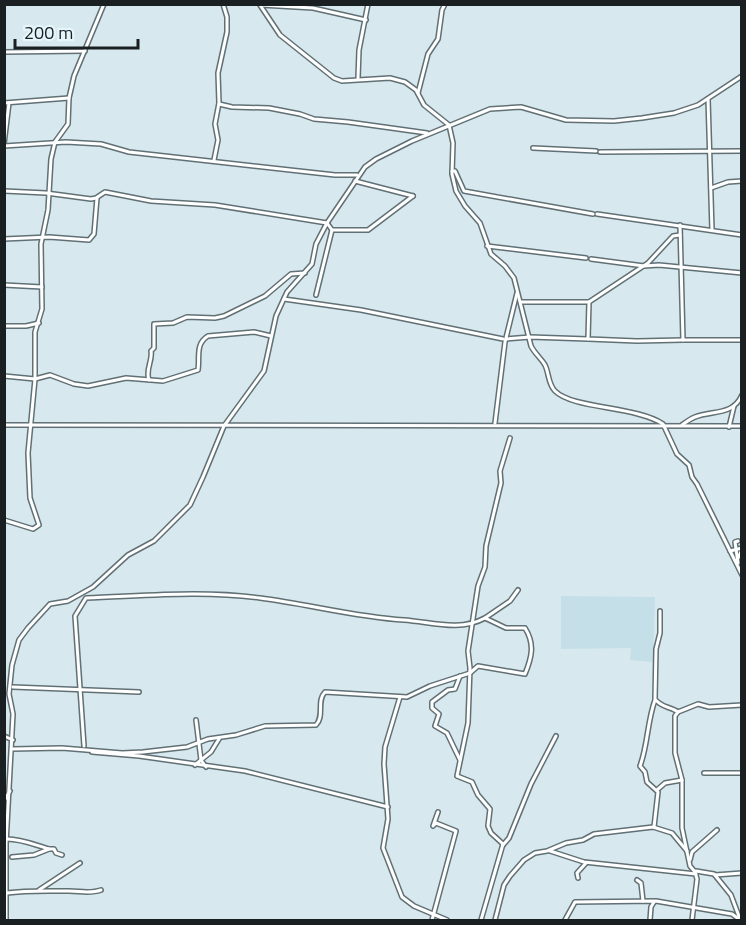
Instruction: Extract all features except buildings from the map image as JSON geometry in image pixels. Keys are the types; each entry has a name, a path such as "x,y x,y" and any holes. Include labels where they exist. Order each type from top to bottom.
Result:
{"street":[{"path":"4,520 33,529 39,525 30,498 28,456 35,379 35,332 42,309 42,238 49,194 50,167 55,142 67,125 69,98 74,76 104,4"},
{"path":"214,160 218,140 215,124 219,104 218,73 227,25 223,4"},
{"path":"260,4 313,8 366,20"},
{"path":"260,4 280,35 329,75 340,81 358,78 393,78 411,85 418,93 421,102 449,126 453,143 452,171 456,191 480,223 492,256 505,266 514,278 535,353 546,367 552,386 563,397 645,416 664,426 677,454 690,467 692,477 741,575"},
{"path":"358,78 359,50 368,4"},
{"path":"418,93 428,54 438,37 445,4"},
{"path":"4,52 85,51"},
{"path":"6,921 7,839 14,714 9,693 13,660 24,633 48,605 68,601 93,588 128,555 149,545 185,511 203,477 224,426 264,371 271,336 291,285 312,264 316,244 357,176 376,159 490,109 524,108 566,120 636,119 674,113 698,105 741,76"},
{"path":"69,98 7,103 4,145 55,142 101,144 129,152 357,176"},
{"path":"708,99 712,230"},
{"path":"219,104 236,108 269,108 314,119 429,134"},
{"path":"532,148 598,151 741,151"},
{"path":"452,171 455,171 464,192 741,235"},
{"path":"332,230 368,230 413,196 355,181"},
{"path":"711,188 728,182 741,182"},
{"path":"4,191 91,199 107,192 151,201 215,205 327,223 332,230 316,295"},
{"path":"4,239 88,240 94,234 97,198"},
{"path":"680,225 683,340"},
{"path":"521,302 589,302 644,266 673,236 680,236"},
{"path":"487,246 644,266 659,265 741,273"},
{"path":"149,380 147,371 152,360 151,351 154,348 154,324 173,323 189,317 224,316 265,296 291,274 305,273"},
{"path":"4,285 42,287"},
{"path":"495,423 504,339 517,293"},
{"path":"284,299 311,301 361,310 504,339 530,337 637,341 741,340"},
{"path":"588,339 589,302"},
{"path":"4,326 26,326 39,323"},
{"path":"4,376 35,379 50,375 84,386 126,378 165,381 198,370 199,345 208,336 254,332 271,336"},
{"path":"729,427 734,406 741,395"},
{"path":"681,426 694,417 734,406"},
{"path":"4,425 741,426"},
{"path":"504,845 491,833 488,825 490,809 478,795 472,782 457,776 468,723 470,673 468,651 478,586 485,567 486,546 501,483 500,471 510,438"},
{"path":"726,545 736,542 738,558"},
{"path":"730,551 741,549 737,565"},
{"path":"83,748 75,616 86,598 213,594 260,598 394,620 451,625 473,624 485,618 510,601 518,590"},
{"path":"657,790 647,782 645,772 640,766 647,725 655,700 656,648 660,633 660,611"},
{"path":"12,749 83,748 122,753 187,747 198,742 236,735 265,726 316,725 320,720 321,699 325,692 410,696 470,673 478,666 525,674 531,660 532,640 525,628 506,627 485,618"},
{"path":"460,760 447,733 435,726 439,714 432,708 432,702 448,690 455,688 461,676"},
{"path":"13,687 139,692"},
{"path":"400,697 385,747 388,824 383,848 400,894 405,900 447,921"},
{"path":"655,700 678,712"},
{"path":"692,921 695,872 689,862 682,828 682,780 675,753 675,718 678,712 698,704 709,707 741,705"},
{"path":"196,720 201,760 206,767"},
{"path":"481,921 504,845 556,735"},
{"path":"4,736 12,741"},
{"path":"195,765 211,752 220,737"},
{"path":"83,748 245,771 388,807"},
{"path":"704,772 741,773"},
{"path":"654,827 657,790 665,783 682,780"},
{"path":"4,801 10,790"},
{"path":"432,921 456,831 436,823 433,826 438,812"},
{"path":"495,921 504,885 527,857 566,843 583,840 594,834 654,827 672,833 687,851"},
{"path":"689,862 692,852 717,830"},
{"path":"7,839 54,849 56,853 62,855"},
{"path":"12,857 34,855 49,849"},
{"path":"550,850 586,863 711,872 730,895 740,921"},
{"path":"39,890 80,863"},
{"path":"578,878 577,873 586,863"},
{"path":"715,875 741,873"},
{"path":"637,880 641,883 643,901"},
{"path":"7,893 39,890 80,891 92,894 101,890"},
{"path":"565,921 575,902 654,901 732,914 740,921"},
{"path":"650,921 654,901"}],"shaded area":[{"path":"561,596 655,597 653,662 630,660 631,648 561,649"}]}
